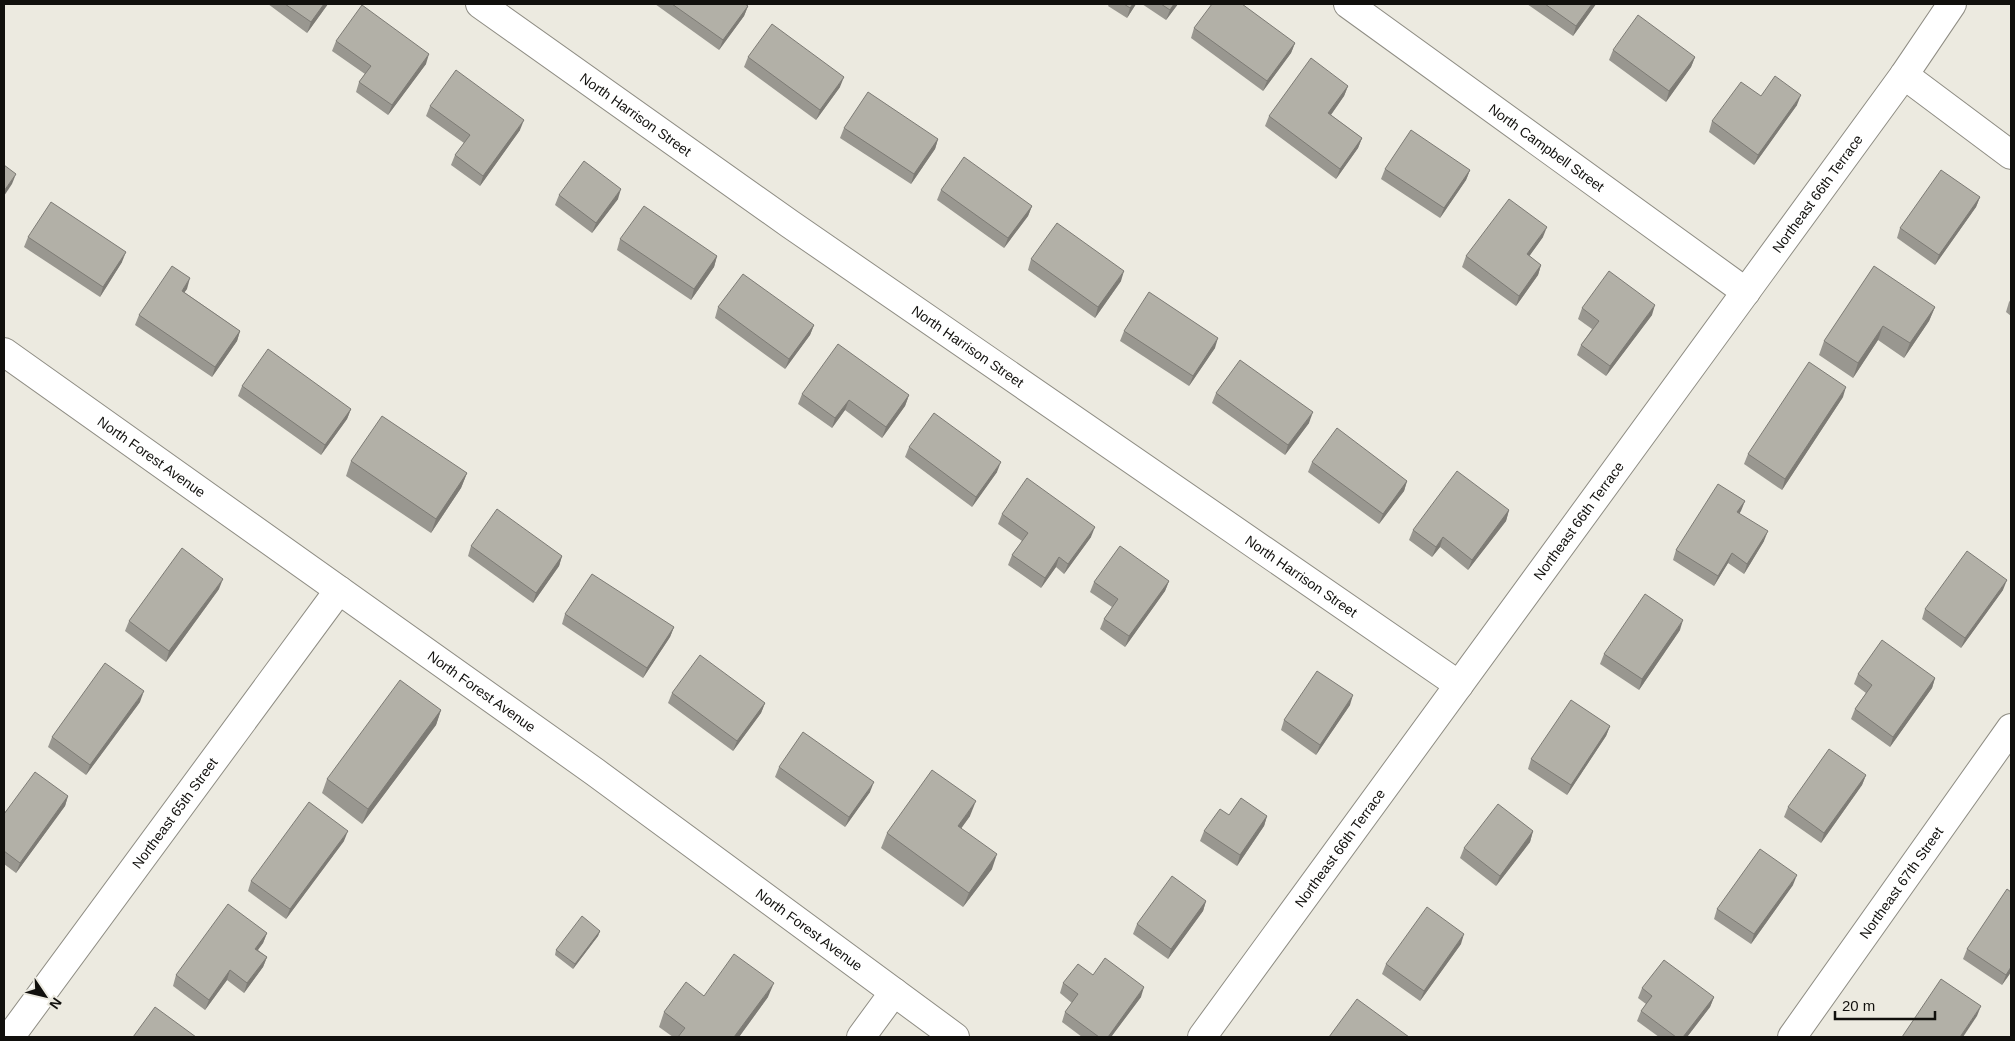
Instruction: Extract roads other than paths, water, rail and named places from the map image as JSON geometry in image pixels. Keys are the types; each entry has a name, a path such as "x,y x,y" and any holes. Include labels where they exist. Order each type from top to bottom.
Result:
{"street":[{"name":"North Harrison Street","path":"480,4 790,224 1459,684"},
{"name":"North Campbell Street","path":"1348,4 1746,292"},
{"name":"Northeast 66th Terrace","path":"1202,1037 1904,75 1952,4"},
{"path":"1904,75 2011,155"},
{"name":"North Forest Avenue","path":"4,352 595,772 955,1037"},
{"name":"Northeast 65th Street","path":"10,1037 338,590"},
{"name":"Northeast 67th Street","path":"1792,1037 2011,728"},
{"path":"861,1037 894,992"}]}
